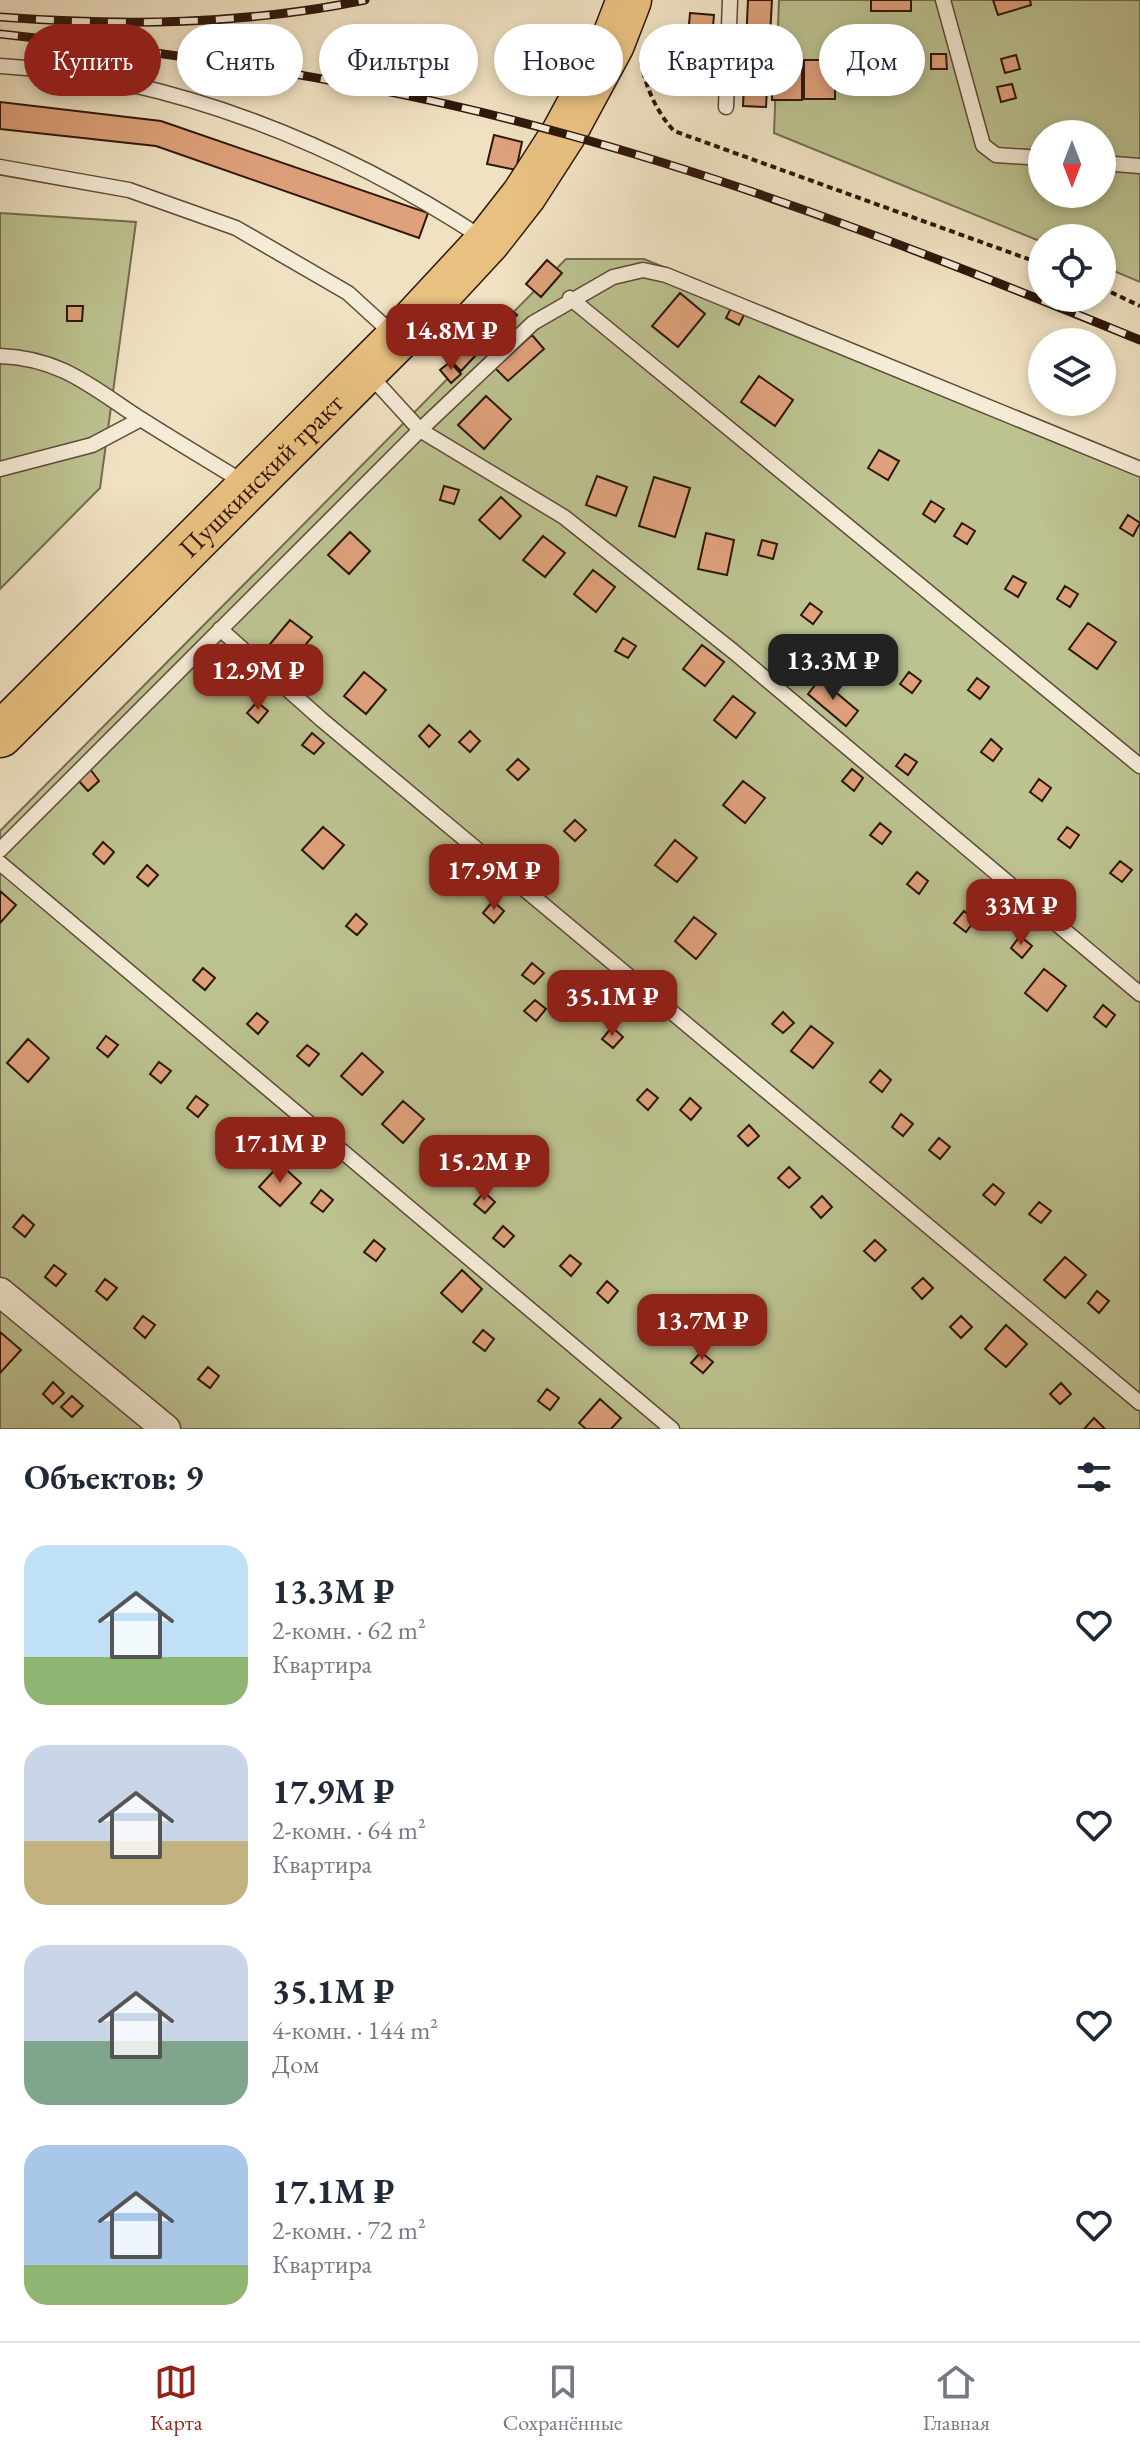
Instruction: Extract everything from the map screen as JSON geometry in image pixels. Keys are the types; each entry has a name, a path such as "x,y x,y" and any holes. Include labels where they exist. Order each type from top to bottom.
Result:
{"main road":[{"name":"Пушкинский тракт","path":"0,735 398,338 488,241 532,183 580,96"}],"street":[{"path":"0,1292 166,1429"}],"lane":[{"path":"726,107 730,0"},
{"path":"943,0 983,145 996,155 1028,157"},
{"path":"0,66 117,82 203,104 305,140 426,201 488,241"},
{"path":"1116,164 1140,166"},
{"path":"0,167 129,190 236,228 348,293 398,338"},
{"path":"0,850 420,430 533,323 570,298 628,273 643,270 666,275 1140,469"},
{"path":"570,298 1140,766"},
{"path":"0,356 25,357 88,381 141,419 249,485"},
{"path":"365,369 420,430 564,517 734,652 1140,994"},
{"path":"0,469 92,445 141,419"},
{"path":"220,629 322,720 1140,1403"},
{"path":"0,863 672,1429"}],"path":[{"path":"623,28 639,48 644,80 661,117 674,131 1028,259"},
{"path":"1116,295 1140,306"}],"green space":[{"path":"779,0 1140,0 1140,282 1116,272 1116,224 1028,224 1028,236 774,133 775,96 803,96 803,24 778,24"},
{"path":"0,213 136,222 100,488 0,589"},
{"path":"566,259 644,259 1140,462 1140,1429 0,1429 0,831"}],"building":[{"path":"748,0 772,0 771,24 747,24"},
{"path":"871,0 911,0 911,11 871,11"},
{"path":"993,0 1030,0 1031,5 998,15"},
{"path":"690,13 714,15 713,24 689,24"},
{"path":"931,54 946,54 947,69 931,69"},
{"path":"1016,55 1020,69 1005,73 1001,59"},
{"path":"804,60 819,60 819,96 835,96 835,99 804,99"},
{"path":"1012,84 1016,98 1001,102 997,87"},
{"path":"743,96 767,96 766,107 743,106"},
{"path":"772,96 802,96 802,100 772,100"},
{"path":"0,102 161,121 428,213 419,238 156,146 0,129"},
{"path":"494,135 522,142 516,170 487,164"},
{"path":"547,260 562,273 541,297 526,284"},
{"path":"680,293 705,314 678,347 652,326"},
{"path":"733,304 746,311 739,325 726,318"},
{"path":"67,306 83,306 82,321 67,321"},
{"path":"509,308 517,315 507,325 499,318"},
{"path":"492,313 506,327 495,338 481,324"},
{"path":"532,335 544,349 508,381 495,368"},
{"path":"465,341 477,354 461,371 448,358"},
{"path":"450,362 461,374 451,383 440,370"},
{"path":"759,376 793,400 775,426 741,402"},
{"path":"486,396 511,419 484,449 458,425"},
{"path":"879,450 899,461 888,480 868,468"},
{"path":"597,476 627,487 616,516 586,505"},
{"path":"654,477 690,488 675,537 639,526"},
{"path":"444,486 459,490 454,504 440,500"},
{"path":"501,497 521,516 500,539 479,520"},
{"path":"931,501 944,509 935,522 923,514"},
{"path":"1128,515 1140,523 1133,536 1120,528"},
{"path":"962,523 975,531 967,544 954,536"},
{"path":"350,532 370,551 349,574 328,555"},
{"path":"706,533 734,540 727,575 698,569"},
{"path":"543,536 565,553 545,577 523,560"},
{"path":"762,540 777,544 773,559 758,555"},
{"path":"593,570 615,587 596,612 574,594"},
{"path":"1013,576 1026,583 1018,597 1005,589"},
{"path":"1065,586 1078,594 1070,607 1057,599"},
{"path":"810,603 822,612 813,624 801,615"},
{"path":"290,620 312,637 292,661 270,644"},
{"path":"1088,623 1116,642 1097,669 1069,649"},
{"path":"623,638 636,646 628,658 615,651"},
{"path":"702,645 724,662 705,686 683,669"},
{"path":"205,666 216,676 206,687 195,678"},
{"path":"364,672 386,690 366,714 344,696"},
{"path":"909,672 921,681 912,693 900,684"},
{"path":"977,678 989,687 980,699 968,690"},
{"path":"820,679 858,711 846,726 808,694"},
{"path":"733,696 755,713 736,738 714,720"},
{"path":"257,702 268,711 258,723 247,713"},
{"path":"429,725 440,735 429,747 419,736"},
{"path":"470,731 480,741 470,752 459,742"},
{"path":"312,733 324,743 314,754 302,745"},
{"path":"991,739 1002,749 993,761 981,752"},
{"path":"905,754 917,762 908,775 896,766"},
{"path":"518,759 529,769 518,780 507,770"},
{"path":"90,769 99,781 88,791 78,780"},
{"path":"852,769 863,778 854,791 842,781"},
{"path":"1039,779 1051,788 1042,801 1030,792"},
{"path":"743,781 765,798 745,823 723,805"},
{"path":"575,820 586,830 575,841 564,831"},
{"path":"880,823 891,832 882,844 870,835"},
{"path":"323,827 344,845 323,869 302,850"},
{"path":"1067,827 1079,835 1070,848 1058,839"},
{"path":"675,840 697,858 677,882 655,865"},
{"path":"103,842 114,852 104,864 93,854"},
{"path":"1120,861 1132,870 1122,882 1110,873"},
{"path":"147,865 158,875 148,886 137,877"},
{"path":"917,872 928,881 919,894 907,884"},
{"path":"457,874 468,883 458,895 447,885"},
{"path":"0,891 16,905 0,923"},
{"path":"493,901 504,911 494,923 483,913"},
{"path":"964,911 975,920 966,932 954,923"},
{"path":"356,914 367,924 357,935 346,926"},
{"path":"694,917 716,934 696,959 675,941"},
{"path":"1020,936 1032,946 1022,958 1011,948"},
{"path":"532,963 544,973 534,984 522,975"},
{"path":"203,968 215,978 205,990 193,980"},
{"path":"1044,969 1066,986 1047,1011 1025,993"},
{"path":"535,1000 546,1009 536,1021 524,1011"},
{"path":"1103,1005 1115,1015 1106,1027 1094,1017"},
{"path":"783,1012 794,1023 783,1033 772,1024"},
{"path":"257,1013 268,1022 258,1034 247,1024"},
{"path":"811,1026 833,1043 813,1068 791,1051"},
{"path":"612,1027 623,1037 613,1048 602,1039"},
{"path":"106,1036 118,1045 108,1057 97,1048"},
{"path":"28,1039 49,1058 28,1082 7,1063"},
{"path":"307,1045 319,1054 309,1066 297,1056"},
{"path":"362,1053 383,1072 362,1095 341,1076"},
{"path":"159,1062 171,1071 161,1083 150,1074"},
{"path":"880,1070 891,1080 882,1092 870,1082"},
{"path":"647,1089 658,1098 648,1110 637,1100"},
{"path":"196,1096 208,1105 198,1117 187,1108"},
{"path":"690,1098 701,1108 691,1120 680,1110"},
{"path":"403,1101 424,1119 403,1143 382,1124"},
{"path":"901,1114 913,1124 903,1136 892,1127"},
{"path":"749,1125 759,1136 748,1146 738,1136"},
{"path":"939,1138 950,1147 940,1159 929,1150"},
{"path":"460,1149 471,1159 461,1171 450,1161"},
{"path":"280,1164 301,1183 280,1206 259,1187"},
{"path":"789,1167 800,1178 789,1188 778,1178"},
{"path":"993,1184 1004,1193 995,1205 983,1195"},
{"path":"321,1190 333,1200 323,1212 311,1203"},
{"path":"484,1192 495,1202 485,1213 474,1204"},
{"path":"822,1196 832,1207 821,1218 811,1207"},
{"path":"1039,1202 1051,1211 1041,1223 1029,1214"},
{"path":"23,1215 34,1225 25,1237 13,1227"},
{"path":"503,1226 514,1236 504,1247 493,1238"},
{"path":"374,1240 385,1249 376,1261 364,1252"},
{"path":"875,1240 886,1250 875,1261 864,1251"},
{"path":"570,1255 581,1264 571,1276 560,1266"},
{"path":"1065,1257 1086,1275 1065,1298 1044,1280"},
{"path":"54,1265 66,1274 56,1286 45,1277"},
{"path":"462,1270 482,1289 462,1312 441,1293"},
{"path":"923,1278 933,1288 922,1299 912,1288"},
{"path":"105,1279 117,1288 107,1300 96,1291"},
{"path":"607,1281 618,1291 608,1303 597,1293"},
{"path":"1097,1291 1109,1301 1099,1313 1088,1303"},
{"path":"650,1311 661,1321 651,1333 640,1323"},
{"path":"143,1316 155,1325 145,1338 134,1328"},
{"path":"961,1316 972,1327 961,1338 950,1327"},
{"path":"1006,1325 1027,1344 1006,1367 985,1349"},
{"path":"483,1330 494,1339 485,1351 473,1342"},
{"path":"0,1332 21,1350 0,1373"},
{"path":"701,1352 713,1362 703,1373 691,1363"},
{"path":"208,1367 219,1376 210,1388 198,1379"},
{"path":"53,1382 64,1393 53,1404 43,1394"},
{"path":"1061,1383 1071,1394 1060,1404 1050,1394"},
{"path":"547,1389 559,1398 550,1410 538,1401"},
{"path":"72,1396 83,1406 72,1417 61,1407"},
{"path":"600,1399 621,1418 611,1429 586,1429 579,1423"},
{"path":"1094,1418 1105,1429 1084,1429"}],"railway":[{"path":"0,17 92,22 229,19 365,0"},
{"path":"0,34 284,72 425,99 565,134 784,203 927,255 1140,340"}]}
